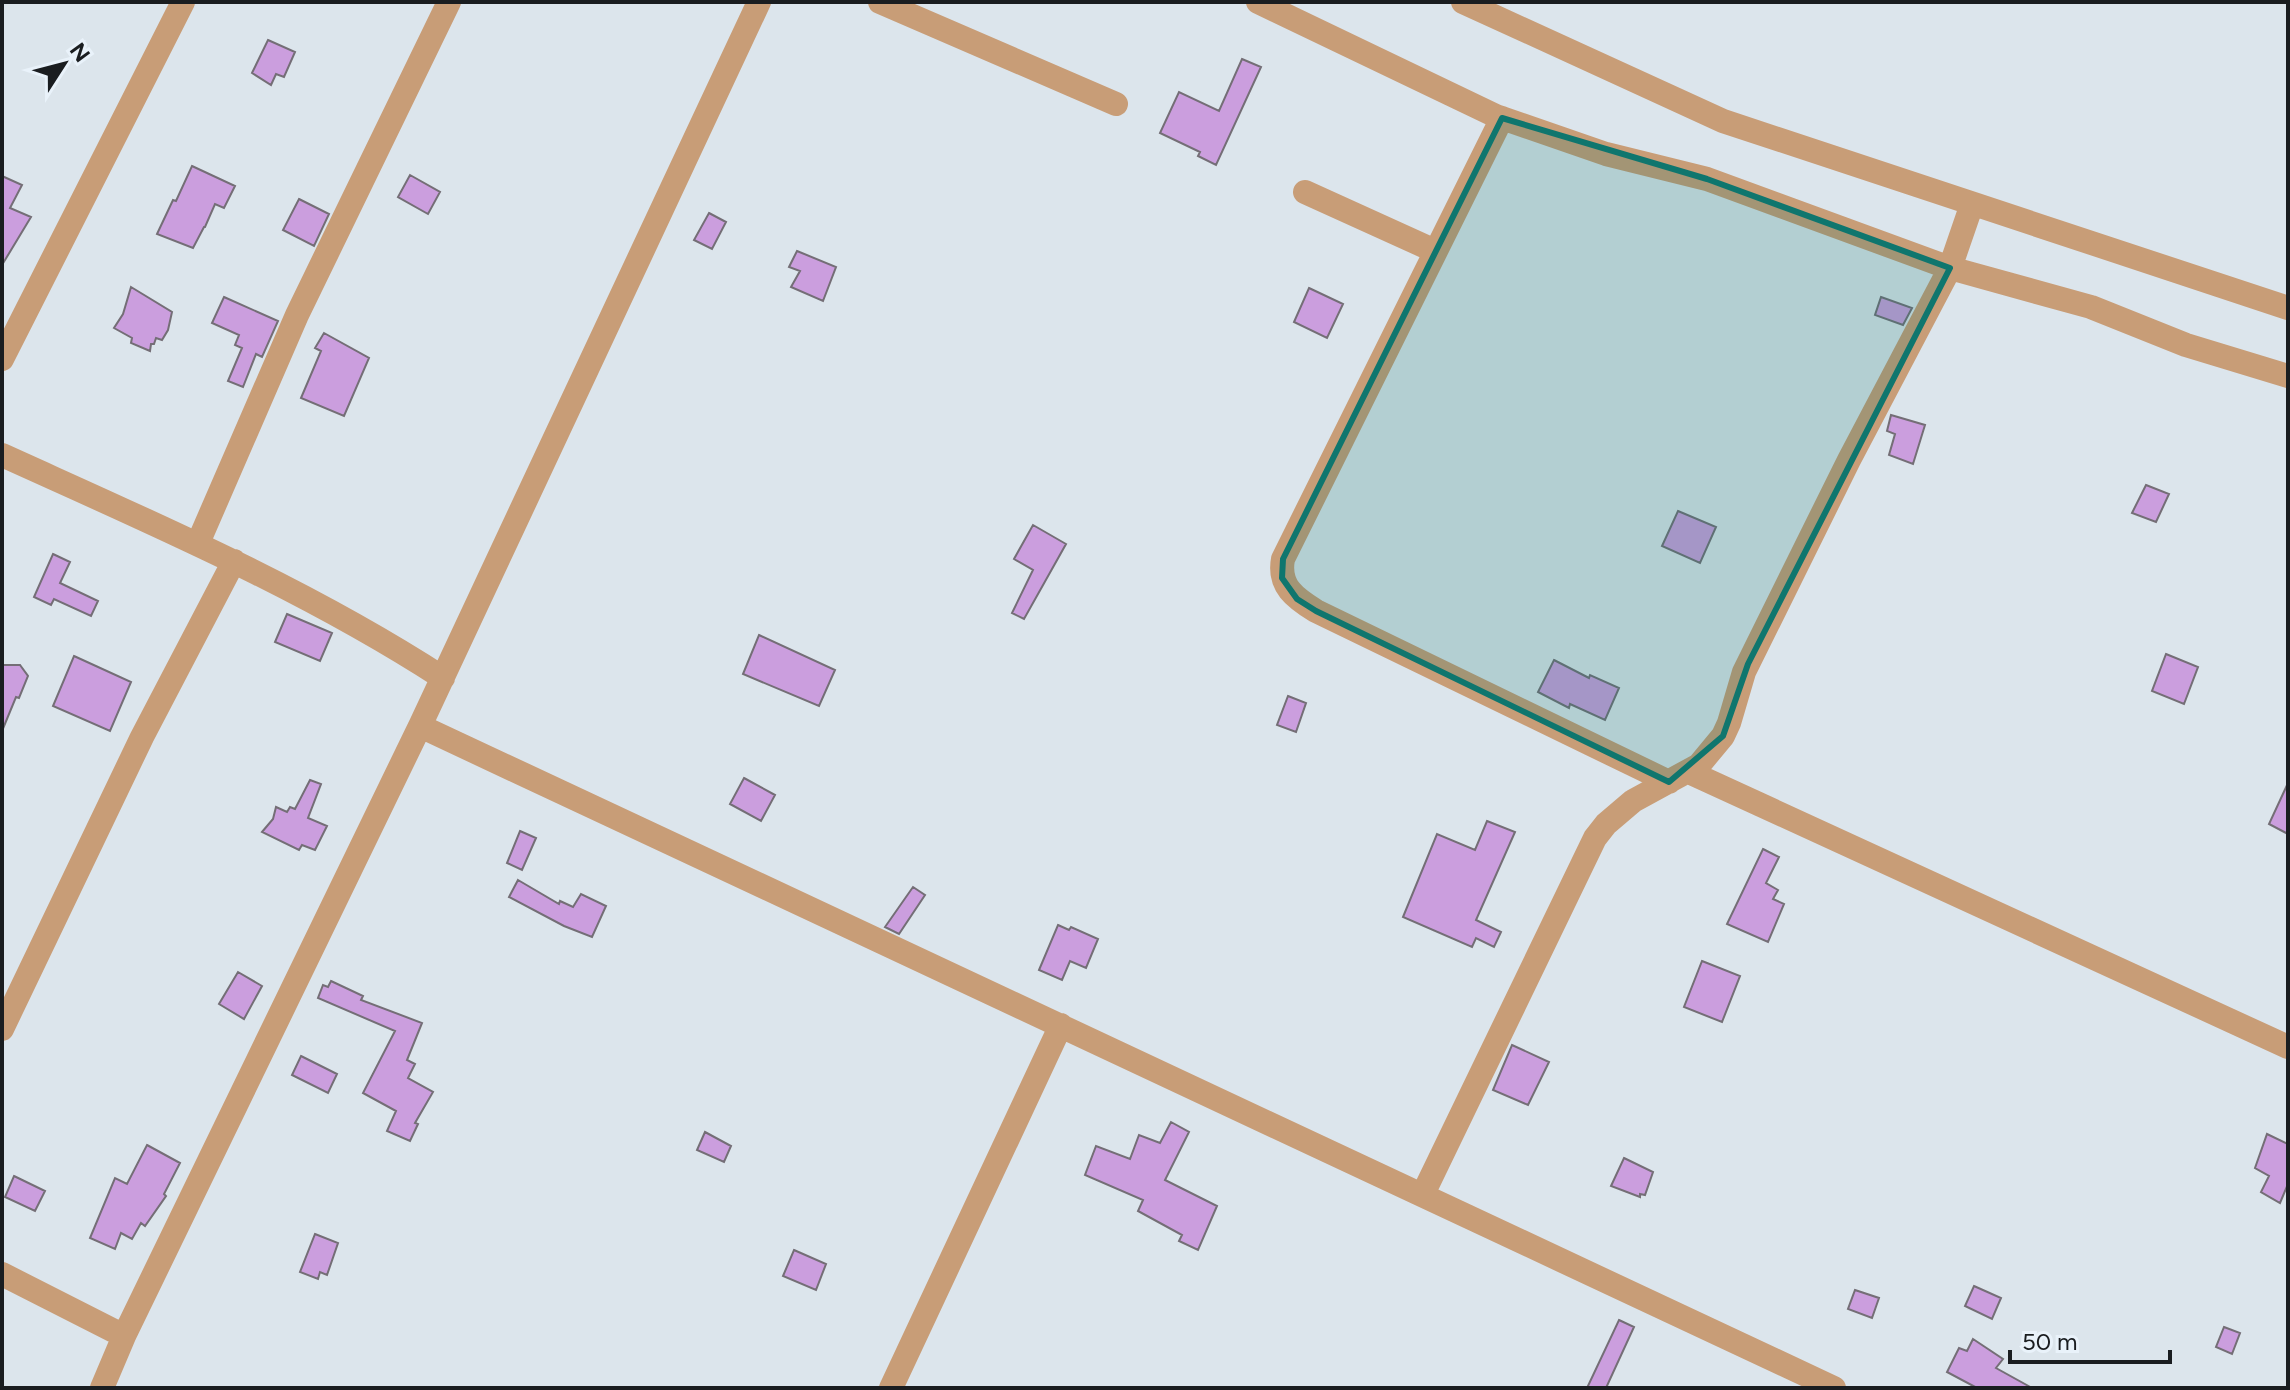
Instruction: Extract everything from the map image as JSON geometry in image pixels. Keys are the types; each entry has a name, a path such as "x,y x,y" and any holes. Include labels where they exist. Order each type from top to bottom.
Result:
{"street":[{"path":"2,359 183,2"},
{"path":"198,543 297,315 449,2"},
{"path":"102,1388 124,1336 443,678 759,2"},
{"path":"880,2 1116,104"},
{"path":"1258,2 1502,118 1606,154 1707,179 1950,268 2091,307 2186,345 2288,376"},
{"path":"1463,2 1723,121 2288,308"},
{"path":"1502,118 1283,559 1282,578 1288,589 1316,611 1679,777 2288,1047"},
{"path":"1305,192 1435,251"},
{"path":"1423,1194 1595,838 1633,801 1679,777 1707,757 1723,736 1748,664 1849,460 1950,268 1972,204"},
{"path":"2,455 234,561 387,642 443,678"},
{"path":"2,1029 142,737 234,561"},
{"path":"420,726 1834,1388"},
{"path":"891,1388 1061,1025"},
{"path":"2,1274 124,1336"}],"highlighted area":[{"path":"1502,118 1707,179 1950,268 1748,664 1723,736 1669,782 1316,611 1297,599 1282,578 1283,559"}],"building":[{"path":"268,40 295,52 284,77 276,74 271,85 252,73"},
{"path":"1242,59 1261,67 1216,165 1198,156 1200,152 1160,133 1179,92 1219,111"},
{"path":"192,166 235,186 224,208 215,204 193,248 157,234"},
{"path":"410,175 440,192 428,214 398,197"},
{"path":"2,176 22,185 10,208 31,217 2,265"},
{"path":"299,199 329,214 314,246 283,230"},
{"path":"709,213 726,222 712,249 694,240"},
{"path":"797,251 836,267 823,301 791,287 800,271 789,267"},
{"path":"131,287 172,312 168,330 162,340 156,338 150,351 131,343 132,338 114,328 123,314"},
{"path":"1309,288 1343,304 1327,338 1294,322"},
{"path":"224,297 278,321 262,357 256,354 243,387 228,381 242,348 235,345 239,335 212,323"},
{"path":"1881,297 1912,308 1903,325 1875,315"},
{"path":"324,333 369,358 344,416 301,398 321,351 315,348"},
{"path":"1891,415 1925,425 1913,464 1889,455 1895,434 1887,431"},
{"path":"2146,485 2169,494 2156,522 2132,513"},
{"path":"1678,511 1716,527 1700,563 1662,546"},
{"path":"1033,525 1066,544 1024,619 1012,613 1033,570 1014,559"},
{"path":"53,554 70,562 60,583 98,601 91,616 54,599 51,605 34,597"},
{"path":"287,614 332,633 320,661 275,642"},
{"path":"759,635 835,670 819,706 743,674"},
{"path":"2166,654 2198,667 2184,704 2152,691"},
{"path":"74,656 131,682 110,731 53,706"},
{"path":"1554,660 1589,678 1590,675 1619,688 1605,720 1570,704 1569,708 1538,692"},
{"path":"2,665 20,665 28,676 2,731"},
{"path":"1288,696 1306,703 1296,732 1277,725"},
{"path":"744,778 775,795 761,821 730,804"},
{"path":"310,780 321,784 308,818 327,826 315,850 302,845 299,850 262,832 273,819 276,807 287,812 290,807 295,809"},
{"path":"2288,783 2288,834 2269,824"},
{"path":"1487,821 1515,832 1476,920 1501,932 1494,947 1476,938 1472,947 1403,917 1437,834 1475,850"},
{"path":"520,831 536,838 522,870 507,863"},
{"path":"1763,849 1779,857 1766,883 1778,890 1773,899 1784,904 1768,942 1727,924"},
{"path":"518,880 559,904 560,901 573,907 581,894 606,906 592,937 509,897"},
{"path":"913,887 925,895 899,934 885,927"},
{"path":"1058,925 1069,930 1071,927 1098,939 1086,968 1070,961 1062,980 1039,970"},
{"path":"1702,961 1740,976 1722,1022 1684,1007"},
{"path":"238,972 262,986 244,1019 219,1004"},
{"path":"331,981 363,996 361,1000 422,1023 407,1060 415,1064 408,1078 433,1092 415,1123 418,1124 410,1141 387,1131 396,1111 363,1093 395,1031 318,998 323,985 328,987"},
{"path":"1512,1045 1549,1062 1528,1105 1493,1090"},
{"path":"301,1056 337,1074 328,1093 292,1075"},
{"path":"1171,1122 1189,1132 1165,1180 1217,1206 1198,1250 1179,1241 1182,1235 1138,1211 1143,1200 1085,1175 1096,1146 1130,1159 1139,1135 1160,1143"},
{"path":"705,1132 731,1146 724,1162 697,1150"},
{"path":"2267,1134 2288,1144 2288,1184 2280,1203 2261,1192 2269,1176 2255,1168"},
{"path":"147,1145 180,1163 164,1194 166,1196 145,1226 141,1223 132,1239 121,1233 115,1249 90,1238 115,1178 127,1184"},
{"path":"1624,1158 1653,1172 1645,1195 1640,1194 1640,1197 1611,1186"},
{"path":"14,1176 45,1191 35,1211 5,1197"},
{"path":"315,1234 338,1243 327,1275 320,1272 318,1279 300,1272"},
{"path":"794,1250 826,1264 816,1290 783,1276"},
{"path":"1974,1286 2001,1298 1992,1319 1965,1306"},
{"path":"1855,1290 1879,1298 1872,1318 1848,1309"},
{"path":"1619,1320 1634,1327 1606,1388 1587,1388"},
{"path":"2224,1327 2240,1333 2232,1354 2216,1347"},
{"path":"1973,1339 2003,1359 1996,1368 2032,1388 1977,1388 1947,1372 1959,1348 1967,1351"}]}
